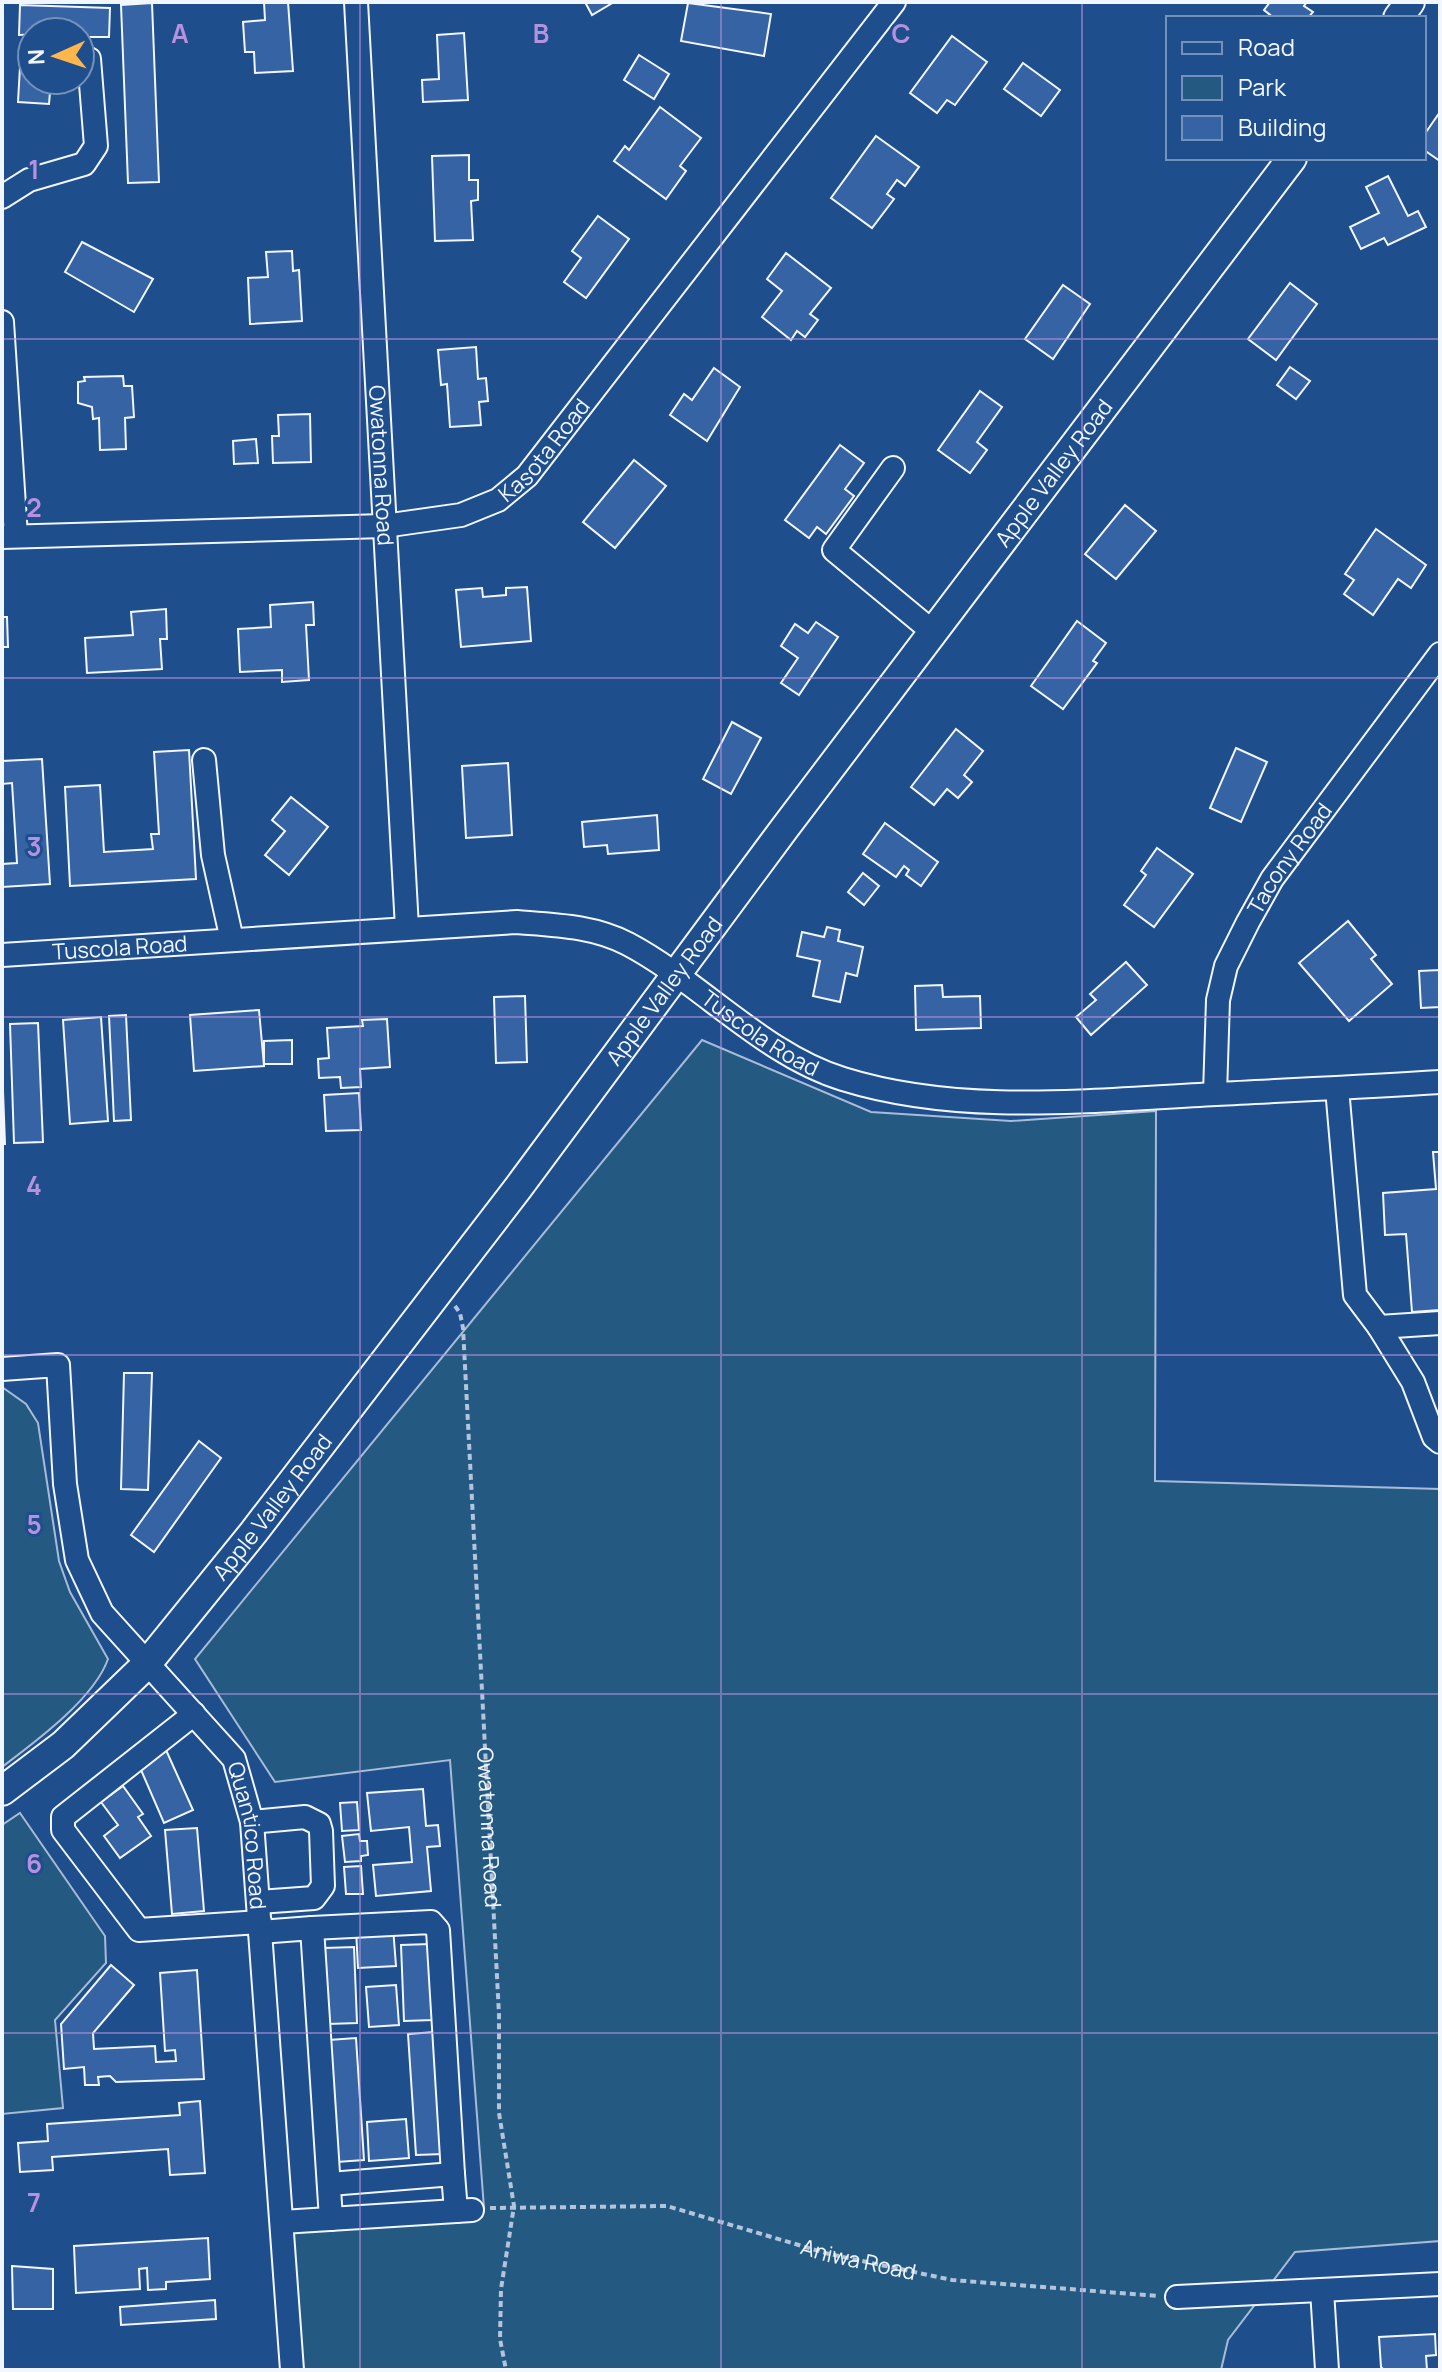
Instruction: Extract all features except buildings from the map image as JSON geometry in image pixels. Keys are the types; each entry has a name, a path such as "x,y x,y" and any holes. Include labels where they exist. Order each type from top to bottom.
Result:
{"main road":[{"name":"Apple Valley Road","path":"2,1791 63,1745 146,1665 253,1533 1290,160"}],"street":[{"name":"Owatonna Road","path":"356,2 407,928"},
{"name":"Kasota Road","path":"9,537 384,526 461,515 498,500 527,476 891,3"},
{"path":"2,197 29,180 84,164 96,146 92,96"},
{"path":"2,322 9,537"},
{"path":"893,468 834,550 933,632"},
{"name":"Tacony Road","path":"1215,1094 1218,1000 1226,966 1248,922 1272,879 1440,654"},
{"path":"204,760 213,855 232,940"},
{"name":"Tuscola Road","path":"2,955 517,922 577,926 628,944 773,1044 827,1072 841,1079 912,1095 1014,1102 1440,1082"},
{"path":"1337,1088 1355,1295 1413,1382 1434,1437 1440,1442"},
{"path":"1379,1327 1440,1323"},
{"name":"Quantico Road","path":"2,1369 58,1365 65,1484 77,1560 102,1613 234,1759 252,1822 292,2370"},
{"path":"194,1714 63,1817 63,1830 139,1930 260,1918 312,1928 431,1922 435,1925 453,2174 464,2211 282,2222"},
{"path":"252,1822 305,1817 319,1824 321,1831 323,1886 320,1894 260,1918"},
{"path":"312,1928 331,2219"},
{"path":"330,2184 453,2174"},
{"path":"1177,2297 1440,2284"},
{"path":"1322,2290 1327,2370"}],"path":[{"name":"Owatonna Road","path":"440,1289 460,1313 463,1328 499,2015 499,2113 514,2206 501,2289 500,2339 506,2370"},
{"name":"Aniwa Road","path":"464,2211 514,2206 667,2206 829,2254 952,2280 1177,2297"}],"green space":[{"path":"702,1040 871,1112 1011,1121 1156,1111 1155,1481 1440,1489 1440,2241 1295,2252 1228,2340 1221,2370 299,2370 282,2222 484,2208 450,1760 275,1782 195,1659"},
{"path":"2,1387 26,1404 38,1423 59,1561 70,1592 108,1659 101,1674 77,1704 2,1767"},
{"path":"20,1813 105,1936 106,1963 55,2020 63,2108 2,2114 2,1825"}]}
